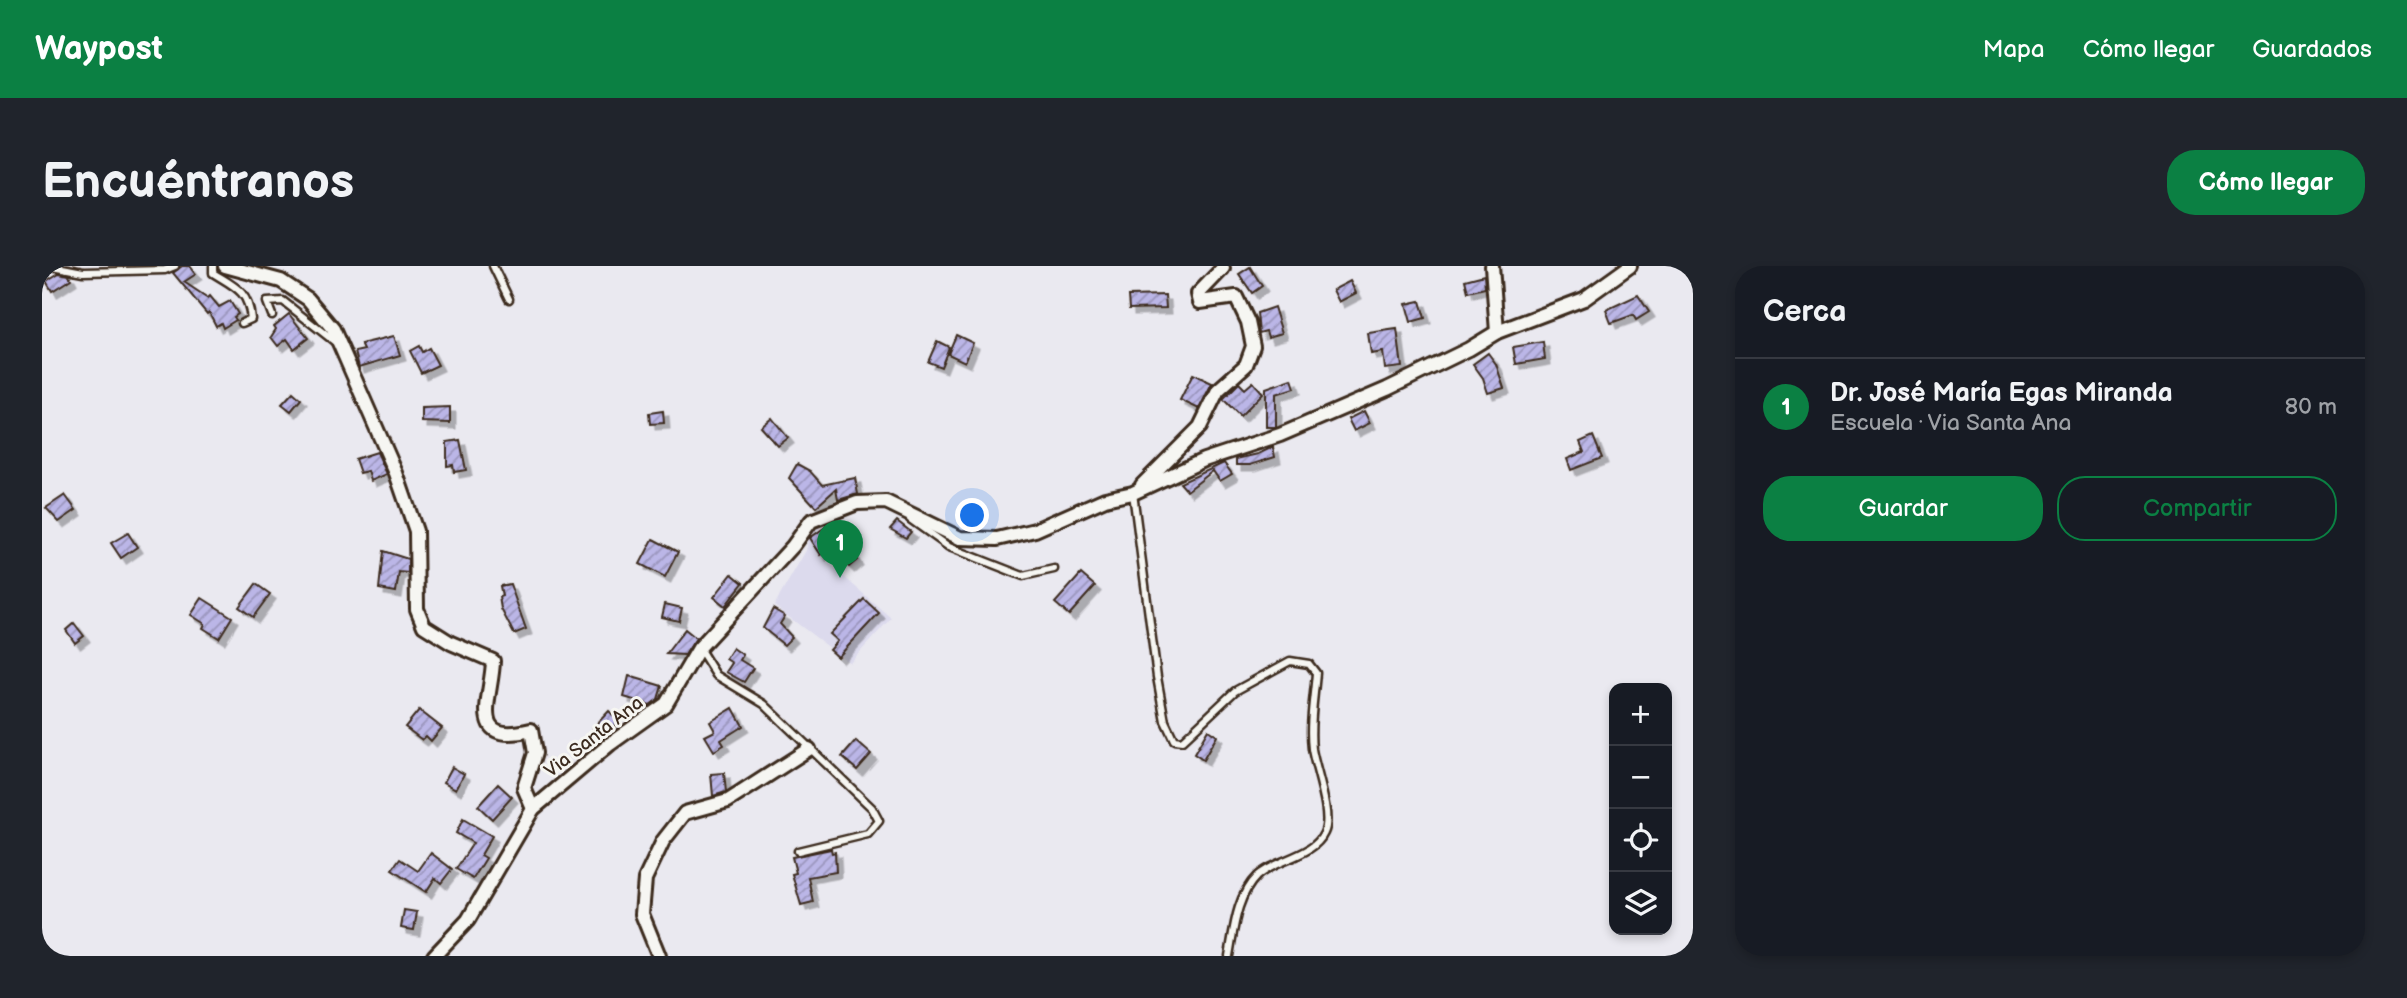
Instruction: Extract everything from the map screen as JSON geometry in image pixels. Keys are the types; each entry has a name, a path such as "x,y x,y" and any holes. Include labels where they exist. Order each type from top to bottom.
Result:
{"street":[{"path":"225,266 281,281 308,299 333,330 396,472 416,531 417,609 424,626 439,637 493,661 492,686 484,706 489,724 502,733 516,734 531,730 535,753 524,788 533,808"},
{"path":"1492,266 1497,332"},
{"path":"886,502 960,538 997,538 1035,530 1105,499 1133,493 1204,460 1280,435 1387,388 1469,349 1497,332 1584,299 1630,266"},
{"path":"1133,493 1200,427 1218,390 1246,365 1254,346 1248,322 1236,297 1200,302 1198,294 1223,268"},
{"name":"Via Santa Ana","path":"434,956 468,920 533,808 610,744 666,704 699,648 793,546 811,521 857,503 886,502"},
{"path":"659,956 642,914 645,879 663,841 685,813 728,801 809,748"}],"lane":[{"path":"52,266 83,272 165,270 175,266"},
{"path":"213,266 213,273 233,282 250,306 251,319 242,323"},
{"path":"254,266 269,278"},
{"path":"493,266 509,299"},
{"path":"272,315 267,302 283,301 340,344"},
{"path":"1133,493 1157,677 1166,720 1174,740 1182,741 1235,691 1290,661 1309,663 1316,673 1312,750 1321,783 1326,830 1321,838 1302,852 1257,876 1236,911 1230,956"},
{"path":"886,502 949,547 1023,576 1054,569"},
{"path":"699,648 716,675 764,704 872,808 879,821 868,834 798,851"}],"shaded area":[{"path":"820,524 818,554 891,618 850,663 774,606 808,547 809,530"}],"building":[{"path":"182,266 190,266 196,274 184,282 208,298 210,296 219,307 230,301 238,314 234,317 236,320 223,328 221,323 216,326 209,312 207,314 173,273"},
{"path":"1250,267 1262,286 1252,293 1239,274"},
{"path":"59,273 69,275 71,279 52,291 46,281"},
{"path":"1484,275 1485,288 1468,292 1465,280"},
{"path":"1350,281 1356,293 1339,302 1333,290"},
{"path":"1165,295 1166,308 1129,309 1128,296"},
{"path":"1638,295 1649,312 1636,320 1633,315 1611,323 1606,310"},
{"path":"1420,301 1425,318 1411,322 1406,304"},
{"path":"1274,307 1282,333 1268,337 1266,331 1259,333 1257,313"},
{"path":"289,314 308,338 294,349 287,339 278,346 271,337 276,329 274,326"},
{"path":"1397,329 1402,367 1385,369 1383,352 1371,354 1368,333"},
{"path":"956,335 973,343 965,362 948,354"},
{"path":"394,336 400,355 359,367 355,352 364,350 361,344"},
{"path":"937,341 949,347 941,367 928,362"},
{"path":"1543,342 1545,359 1516,364 1513,347"},
{"path":"419,346 422,352 429,348 438,365 421,373 410,351"},
{"path":"1488,353 1496,364 1504,388 1488,393 1483,378 1473,364"},
{"path":"1193,374 1212,383 1199,409 1180,400"},
{"path":"1292,379 1295,388 1276,394 1276,427 1266,427 1266,388"},
{"path":"1253,382 1263,393 1240,416 1223,399 1239,383 1245,389"},
{"path":"293,392 301,399 291,411 282,404"},
{"path":"450,407 450,423 422,422 422,408"},
{"path":"663,411 664,423 650,424 649,413"},
{"path":"1364,411 1370,423 1354,431 1348,419"},
{"path":"772,418 788,438 778,446 761,427"},
{"path":"1593,436 1602,458 1571,470 1567,459 1584,452 1580,442"},
{"path":"460,440 466,470 454,472 453,465 447,466 447,442"},
{"path":"1273,447 1275,457 1250,465 1236,465 1236,459"},
{"path":"377,452 387,474 371,481 368,471 360,473 355,459"},
{"path":"1224,463 1232,474 1220,481 1213,471 1187,491 1180,483"},
{"path":"797,464 810,471 822,485 855,478 858,494 838,500 836,489 816,507 789,478"},
{"path":"65,495 76,510 59,522 46,508"},
{"path":"897,521 911,532 906,538 890,529"},
{"path":"831,523 857,560 849,567 840,558 833,562 827,551 821,555 810,538"},
{"path":"128,533 137,547 121,558 111,543"},
{"path":"653,539 678,552 665,577 640,564"},
{"path":"383,551 408,559 408,573 399,572 396,592 379,589"},
{"path":"732,574 743,583 725,606 714,597"},
{"path":"1081,574 1095,586 1069,615 1055,603"},
{"path":"256,584 270,594 253,617 239,607"},
{"path":"510,584 526,629 514,634 501,609 499,597 502,596 500,586"},
{"path":"202,598 232,617 219,638 203,628 205,624 191,615"},
{"path":"864,599 879,613 838,657 830,650 838,641 830,634"},
{"path":"665,604 682,608 679,621 662,617"},
{"path":"773,609 785,616 780,624 792,637 784,645 763,628"},
{"path":"74,623 84,636 75,643 66,630"},
{"path":"685,629 696,638 685,655 666,654"},
{"path":"733,648 743,655 740,660 753,668 744,682 726,672 732,663 726,659"},
{"path":"629,676 662,686 658,699 650,705 624,697"},
{"path":"733,708 743,726 721,740 724,745 714,751 705,736 715,731 710,722"},
{"path":"419,710 442,728 431,741 426,736 422,740 405,727"},
{"path":"609,711 619,721 603,738 593,728"},
{"path":"1208,730 1217,736 1203,760 1194,754"},
{"path":"856,741 871,754 857,770 842,757"},
{"path":"452,767 464,774 456,789 444,782"},
{"path":"724,773 726,792 713,796 711,774"},
{"path":"498,784 512,797 492,819 478,806"},
{"path":"463,819 492,836 481,855 486,858 473,879 456,869 473,843 456,833"},
{"path":"831,849 832,853 835,852 836,872 808,877 813,902 801,905 792,874 796,873 792,857"},
{"path":"431,853 452,869 441,883 435,878 426,892 392,870 400,859 418,871"},
{"path":"404,910 417,912 414,930 401,928"}],"place":[{"name":"Dr. José María Egas Miranda","path":"840,578"}]}
